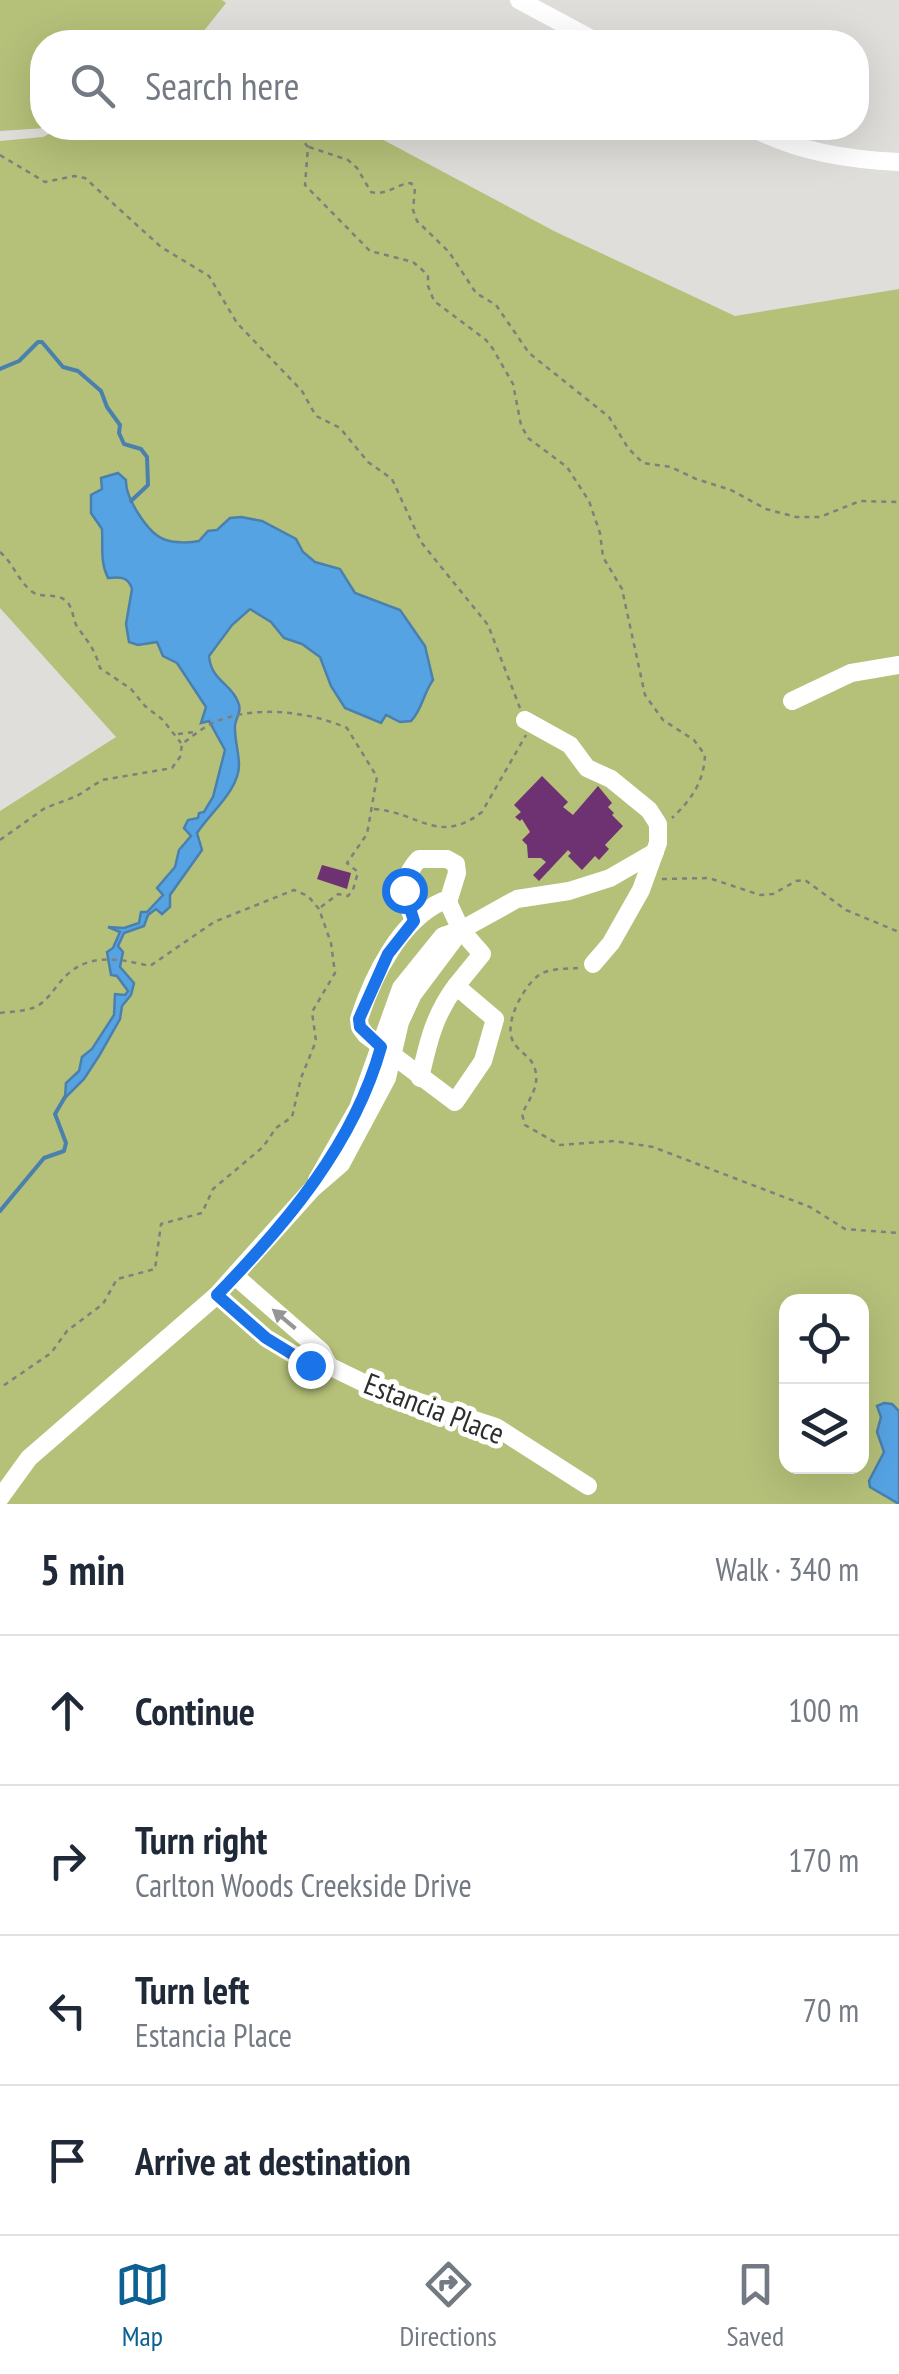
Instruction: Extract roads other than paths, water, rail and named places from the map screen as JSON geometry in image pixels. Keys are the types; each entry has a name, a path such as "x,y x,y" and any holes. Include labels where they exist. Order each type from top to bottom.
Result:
{"street":[{"path":"519,0 575,30"},
{"path":"780,140 825,153 899,162"},
{"path":"792,701 851,673 899,665"},
{"path":"524,720 570,745 587,768 605,775 649,810 659,828 655,852 628,916 594,964"},
{"path":"0,1498 29,1458 217,1295 312,1189 342,1164 371,1113 387,1052 413,994 461,930 517,899 591,885 655,852"},
{"path":"414,921 404,890 411,867 418,859 446,859 456,864 457,874 448,902 461,930 482,954 442,1004 430,1029 420,1078"},
{"path":"448,902 432,906 414,921 388,954 359,1019 360,1027 387,1052 455,1102 483,1061 495,1019 456,986"},
{"name":"Estancia Place","path":"235,1276 321,1351 329,1366"},
{"name":"Estancia Place","path":"217,1295 270,1340 310,1365 329,1366 370,1386 496,1427 588,1486"}],"water":[{"path":"118,473 126,480 129,496 145,523 166,540 199,541 230,518 241,517 262,521 296,539 315,562 340,569 355,593 400,610 425,646 433,680 411,721 400,722 386,715 381,723 345,708 320,657 302,644 284,638 271,622 250,609 232,625 209,656 214,671 239,705 235,725 238,774 197,833 202,850 170,895 170,907 162,914 156,909 148,915 144,926 124,933 118,946 123,952 120,967 134,983 131,995 99,1056 65,1098 66,1083 79,1071 82,1057 92,1049 114,1015 115,994 125,995 128,991 117,976 111,975 107,952 120,932 108,927 124,928 139,923 141,912 147,912 163,895 157,888 175,867 179,850 191,836 184,828 188,820 198,818 213,797 225,750 209,721 201,723 206,707 177,663 163,656 157,642 129,642 126,624 132,589 123,578 108,578 102,529 91,513 91,495 102,489 101,478"},
{"path":"884,1403 899,1411 899,1504 870,1487 869,1481 884,1452 877,1432 881,1417 877,1406"}],"waterway":[{"path":"0,369 19,361 42,342 63,367 78,371 101,391 120,425 124,444 141,449 147,457 148,485 131,501"},
{"path":"0,1211 44,1158 64,1151 66,1143 55,1114 65,1097"}]}
